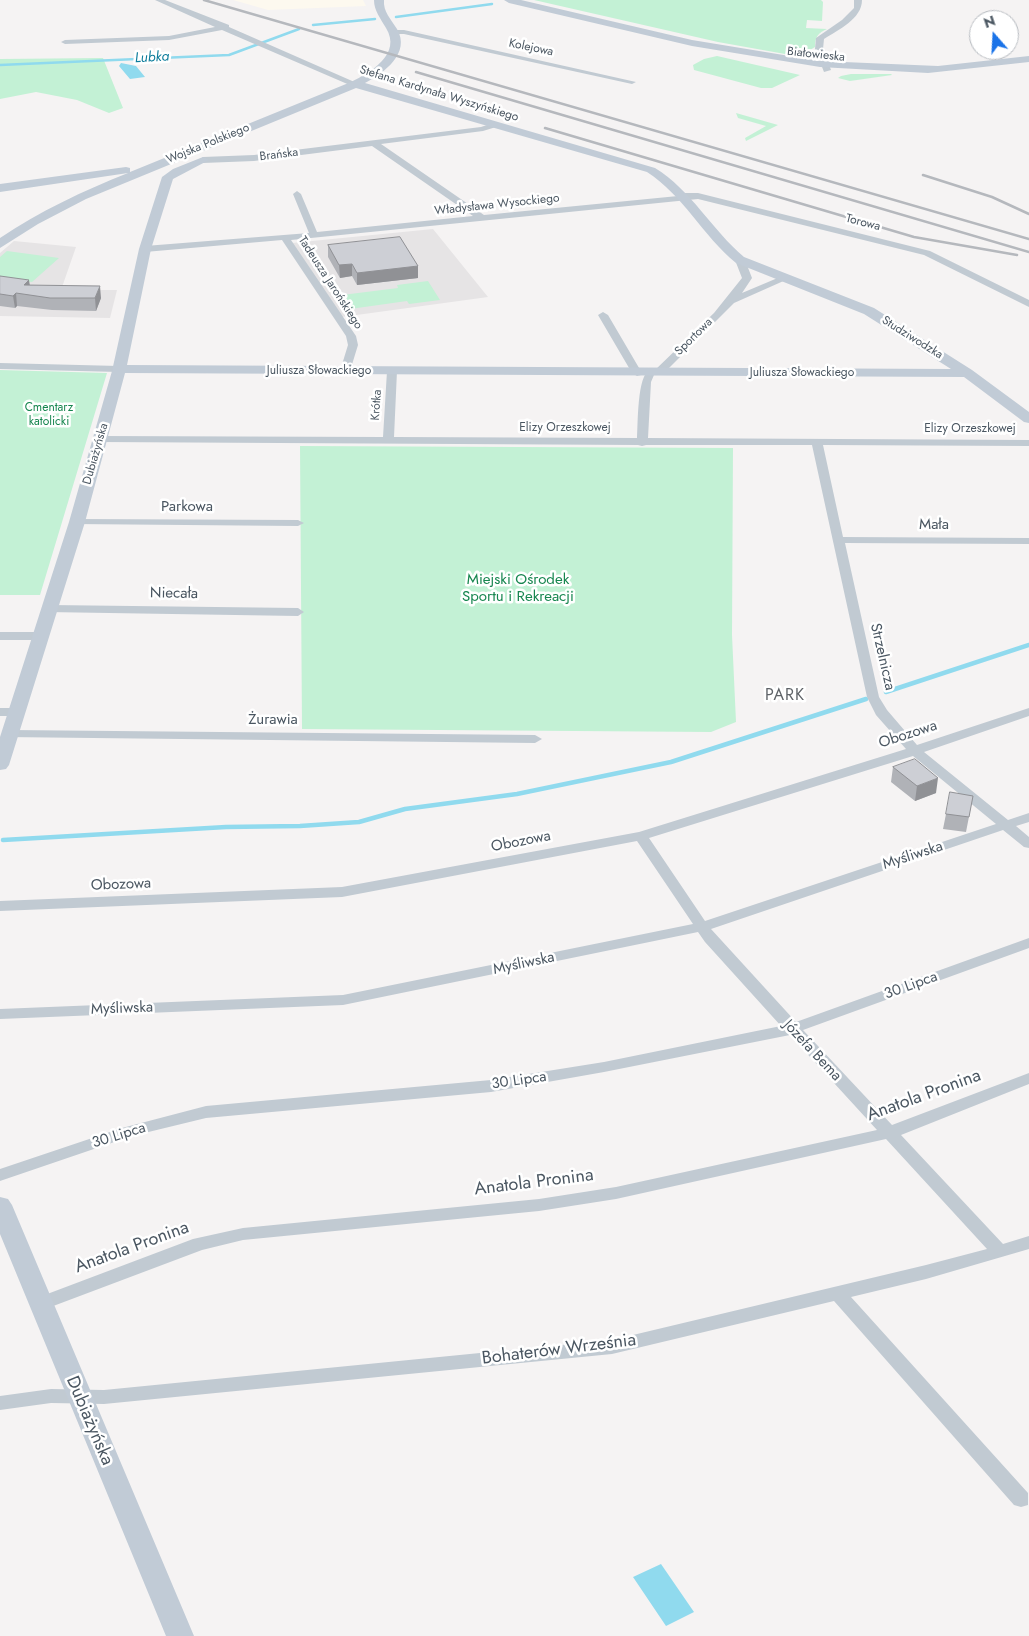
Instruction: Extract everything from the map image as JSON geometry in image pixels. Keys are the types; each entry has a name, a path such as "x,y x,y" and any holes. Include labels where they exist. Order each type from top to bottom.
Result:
{"street":[{"name":"Stefana Kardynała Wyszyńskiego","path":"159,0 355,84 651,170 667,180 682,197"},
{"path":"379,0 378,5 395,37"},
{"name":"Białowieska","path":"509,0 692,43 826,68 890,72 940,69 1029,59"},
{"path":"826,68 819,49 820,38 853,15 858,8 858,0"},
{"path":"65,42 169,38 226,28"},
{"name":"Kolejowa","path":"395,37 426,37 632,82"},
{"name":"Wojska Polskiego","path":"0,244 89,184 108,185 355,84 380,70 389,59 395,37"},
{"name":"Brańska","path":"185,154 203,160 254,158 483,129 493,125"},
{"path":"374,143 483,219"},
{"name":"Dubiażyńska","path":"0,765 77,522 119,369 145,249 168,178 177,171 203,160"},
{"path":"0,188 29,184 89,184 152,167"},
{"path":"297,194 314,235"},
{"name":"Torowa","path":"682,197 698,196 927,252 1029,304"},
{"path":"682,197 728,250 740,260 784,279"},
{"name":"Władysława Wysockiego","path":"145,249 483,219 682,197"},
{"name":"Tadeusza Jarońskiego","path":"285,238 351,336 353,345 345,371"},
{"name":"Sportowa","path":"648,373 730,301 746,278 740,260"},
{"name":"Sportowa","path":"730,301 784,279"},
{"name":"Studziwodzka","path":"784,279 869,311 999,395 1029,419"},
{"path":"603,315 648,373 642,443"},
{"name":"Juliusza Słowackiego","path":"0,366 345,371 967,374"},
{"name":"Krótka","path":"388,441 392,371"},
{"name":"Elizy Orzeszkowej","path":"100,439 642,443 1029,443"},
{"name":"Strzelnicza","path":"817,443 873,697 881,712 916,750 1029,844"},
{"name":"Parkowa","path":"77,522 298,523"},
{"name":"Mała","path":"839,540 1029,541"},
{"name":"Niecała","path":"50,609 298,612"},
{"path":"0,636 41,636"},
{"path":"0,712 17,712"},
{"name":"Obozowa","path":"0,906 342,892 641,836 916,750 1029,712"},
{"name":"Żurawia","path":"10,734 535,738"},
{"name":"Myśliwska","path":"0,1014 343,1000 392,991 702,927 1029,816"},
{"name":"Józefa Bema","path":"641,836 710,939 791,1029 1000,1252"},
{"name":"30 Lipca","path":"0,1175 95,1142 178,1118 206,1112 490,1086 545,1078 791,1029 1029,944"},
{"name":"Anatola Pronina","path":"40,1304 198,1244 243,1234 539,1205 616,1193 890,1133 1029,1078"},
{"name":"Dubiażyńska","path":"0,1205 78,1396 180,1636"},
{"name":"Bohaterów Września","path":"0,1404 51,1396 104,1397 612,1347 1000,1252 1029,1242"},
{"path":"837,1293 1021,1499"}],"shaded area":[{"path":"233,0 363,0 366,6 268,10"},
{"path":"433,229 488,297 342,317 292,243"},
{"path":"14,241 76,247 61,290 117,290 110,318 0,316 0,253"}],"green space":[{"path":"534,0 821,0 823,2 822,21 807,20 806,28 827,29 821,32 815,47 810,50 813,59 718,42"},
{"path":"717,56 800,75 772,88 761,88 694,70 693,65 704,59"},
{"path":"103,58 123,108 109,113 77,100 36,92 0,99 0,59"},
{"path":"851,74 892,75 850,81 838,78"},
{"path":"736,113 778,125 746,141 745,138 766,126 738,118"},
{"path":"7,251 59,258 32,282 0,278 0,257"},
{"path":"428,281 440,300 409,304 407,301 343,310 334,296 398,288 397,285"},
{"name":"Cmentarz katolicki","path":"0,370 107,373 40,595 0,595"},
{"name":"Miejski Ośrodek Sportu i Rekreacji","path":"300,446 733,448 732,635 736,722 711,732 302,729"}],"water":[{"path":"121,63 136,66 145,77 130,79 119,66"},
{"path":"661,1564 694,1612 666,1626 633,1577"}],"building":[{"path":"400,237 418,266 357,273 352,264 339,265 328,245"},
{"path":"0,276 29,280 24,285 100,286 95,298 50,298 16,293 13,296 0,294"},
{"path":"915,759 938,778 917,786 893,767"},
{"path":"950,792 973,796 969,817 946,814"}],"waterway":[{"name":"Lubka","path":"396,17 492,4"},
{"name":"Lubka","path":"313,25 375,19"},
{"name":"Lubka","path":"0,65 229,55 299,29"},
{"path":"886,692 1029,645"},
{"path":"3,840 226,827 300,826 359,822 405,809 517,794 671,762 866,699"}],"railway":[{"path":"204,0 1029,239"},
{"path":"416,72 1029,252"},
{"path":"545,128 914,237 1017,255"},
{"path":"923,175 992,197 1029,214"}],"district":[{"name":"PARK","path":"785,696"}]}
